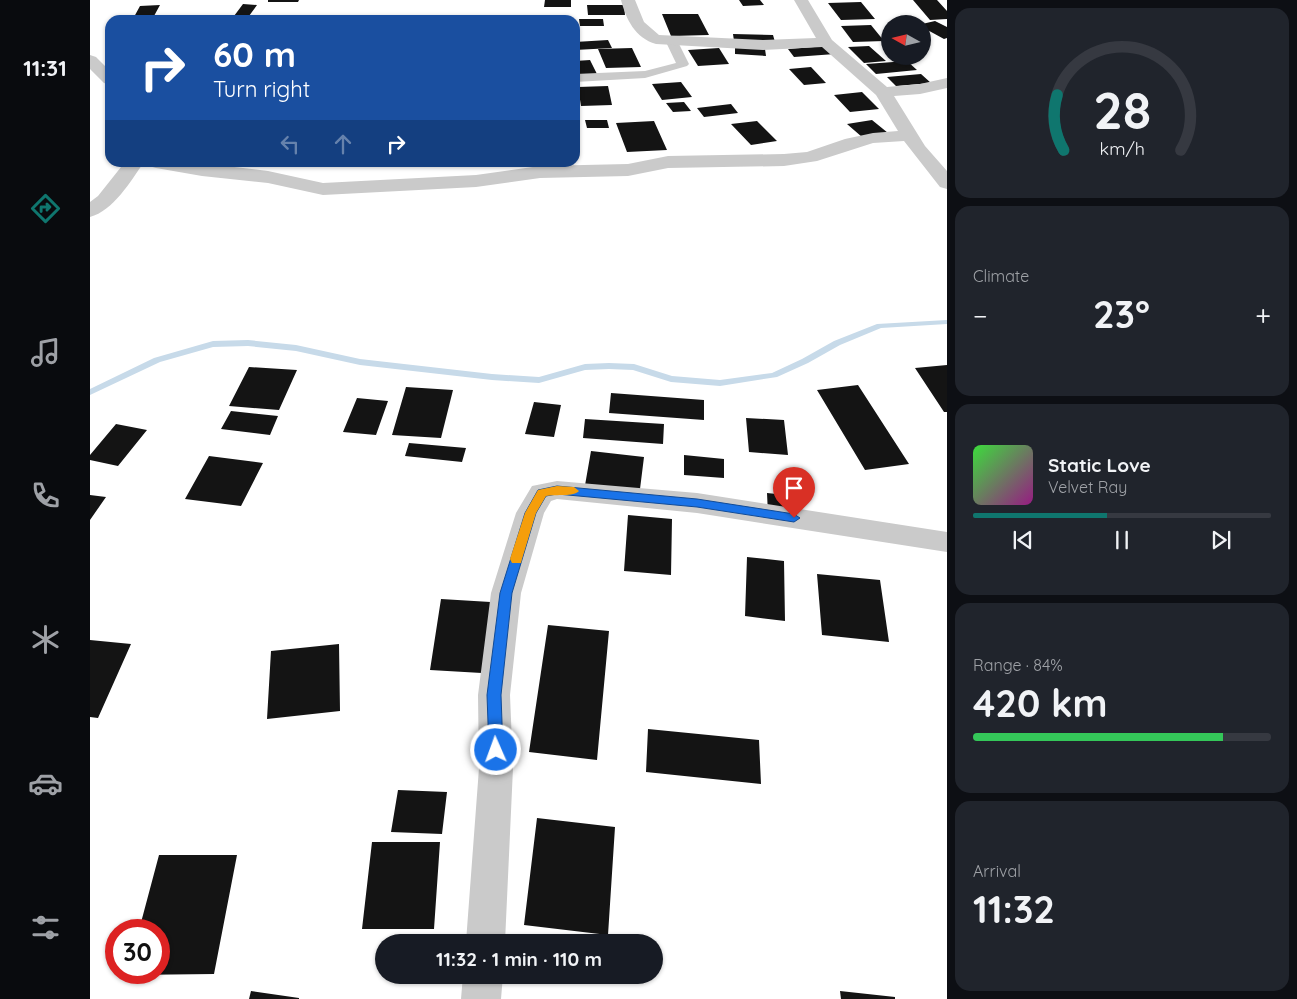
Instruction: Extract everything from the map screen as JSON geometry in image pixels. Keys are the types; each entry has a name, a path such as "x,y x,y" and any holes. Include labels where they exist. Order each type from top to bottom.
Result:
{"street":[{"path":"628,0 635,23 648,36 656,40 763,45 826,42"},
{"path":"801,0 826,42 882,92 918,149 947,184"},
{"path":"90,60 105,75"},
{"path":"882,92 920,89 947,83"},
{"path":"185,167 268,177 323,189 476,181 540,172 628,170 668,162 784,160 810,157 851,143 873,138 909,135"},
{"path":"90,211 105,200 132,167"},
{"path":"486,934 496,768 494,695 506,593 530,513 542,493 557,490 697,503 947,542"},
{"path":"481,999 482,984"}],"lane":[{"path":"580,78 611,78 672,70 683,64 670,40"}],"building":[{"path":"268,0 299,0 298,2 268,2"},
{"path":"545,0 571,0 571,7 544,7"},
{"path":"739,0 760,0 764,5 743,6"},
{"path":"913,0 937,0 947,11 947,19 931,20 931,15 926,15"},
{"path":"861,2 875,19 841,20 828,3"},
{"path":"243,4 257,5 250,15 235,15"},
{"path":"160,5 155,15 135,15 140,6"},
{"path":"587,5 624,5 625,15 588,15"},
{"path":"662,14 698,14 709,35 671,36"},
{"path":"580,19 603,19 604,26 580,26"},
{"path":"935,21 947,27 947,38 944,39 931,32 931,22"},
{"path":"871,25 881,37 881,41 853,42 841,26"},
{"path":"733,34 773,35 775,42 734,41"},
{"path":"608,40 612,48 580,50 580,42"},
{"path":"828,46 835,54 794,57 788,49"},
{"path":"869,46 881,57 881,61 864,63 848,47"},
{"path":"735,47 765,49 766,56 735,54"},
{"path":"632,48 641,67 606,68 598,49"},
{"path":"719,48 729,64 698,66 688,50"},
{"path":"590,60 597,74 580,76 580,61"},
{"path":"866,64 911,65 917,70 876,74"},
{"path":"811,67 826,83 804,85 789,69"},
{"path":"921,74 931,83 896,86 887,77"},
{"path":"681,82 692,97 662,100 652,84"},
{"path":"608,86 612,105 581,106 580,87"},
{"path":"862,92 879,109 850,112 834,95"},
{"path":"684,102 691,111 673,112 666,103"},
{"path":"731,104 738,113 704,117 697,108"},
{"path":"585,120 607,120 609,128 587,128"},
{"path":"872,120 888,133 862,137 847,124"},
{"path":"654,121 667,150 627,152 616,123"},
{"path":"757,121 777,141 751,145 731,124"},
{"path":"947,365 947,412 944,412 915,368"},
{"path":"249,367 297,370 279,410 229,406"},
{"path":"858,385 909,464 865,470 817,390"},
{"path":"406,387 453,390 441,438 392,435"},
{"path":"611,393 704,400 704,420 609,413"},
{"path":"357,398 388,401 376,435 343,432"},
{"path":"534,402 561,405 554,437 525,434"},
{"path":"231,411 278,416 270,435 221,429"},
{"path":"746,418 784,420 788,455 749,452"},
{"path":"585,419 664,424 663,444 583,438"},
{"path":"116,424 147,430 118,466 90,460 90,455"},
{"path":"409,443 466,448 462,462 405,456"},
{"path":"591,451 644,457 639,497 584,491"},
{"path":"684,455 724,459 724,478 684,475"},
{"path":"209,456 263,463 241,506 185,499"},
{"path":"767,493 796,496 798,516 768,514"},
{"path":"90,495 106,497 90,520"},
{"path":"628,515 672,519 671,575 624,571"},
{"path":"747,557 784,561 785,621 745,616"},
{"path":"817,574 880,580 889,642 822,635"},
{"path":"441,599 507,603 499,674 430,670"},
{"path":"548,625 609,631 597,760 529,752"},
{"path":"90,640 131,644 98,718 90,717"},
{"path":"339,644 340,711 267,719 271,651"},
{"path":"648,729 759,740 761,784 646,772"},
{"path":"398,790 447,792 442,834 391,832"},
{"path":"537,818 615,827 608,934 524,925"},
{"path":"372,842 440,842 434,929 362,929"},
{"path":"159,855 237,855 214,974 170,975 170,919 142,919"},
{"path":"251,991 299,998 299,999 249,999"},
{"path":"840,991 895,997 895,999 841,999"}],"waterway":[{"path":"90,392 157,360 213,344 248,343 296,348 360,362 492,377 539,380 585,367 609,366 634,367 671,379 720,383 774,375 805,361 837,343 880,326 947,322"}],"slow traffic":[{"path":"516,559 530,513 542,493 557,490 574,491"}],"route":[{"path":"496,750 494,695 506,593 530,513 542,493 557,490 697,503 794,518"}]}
